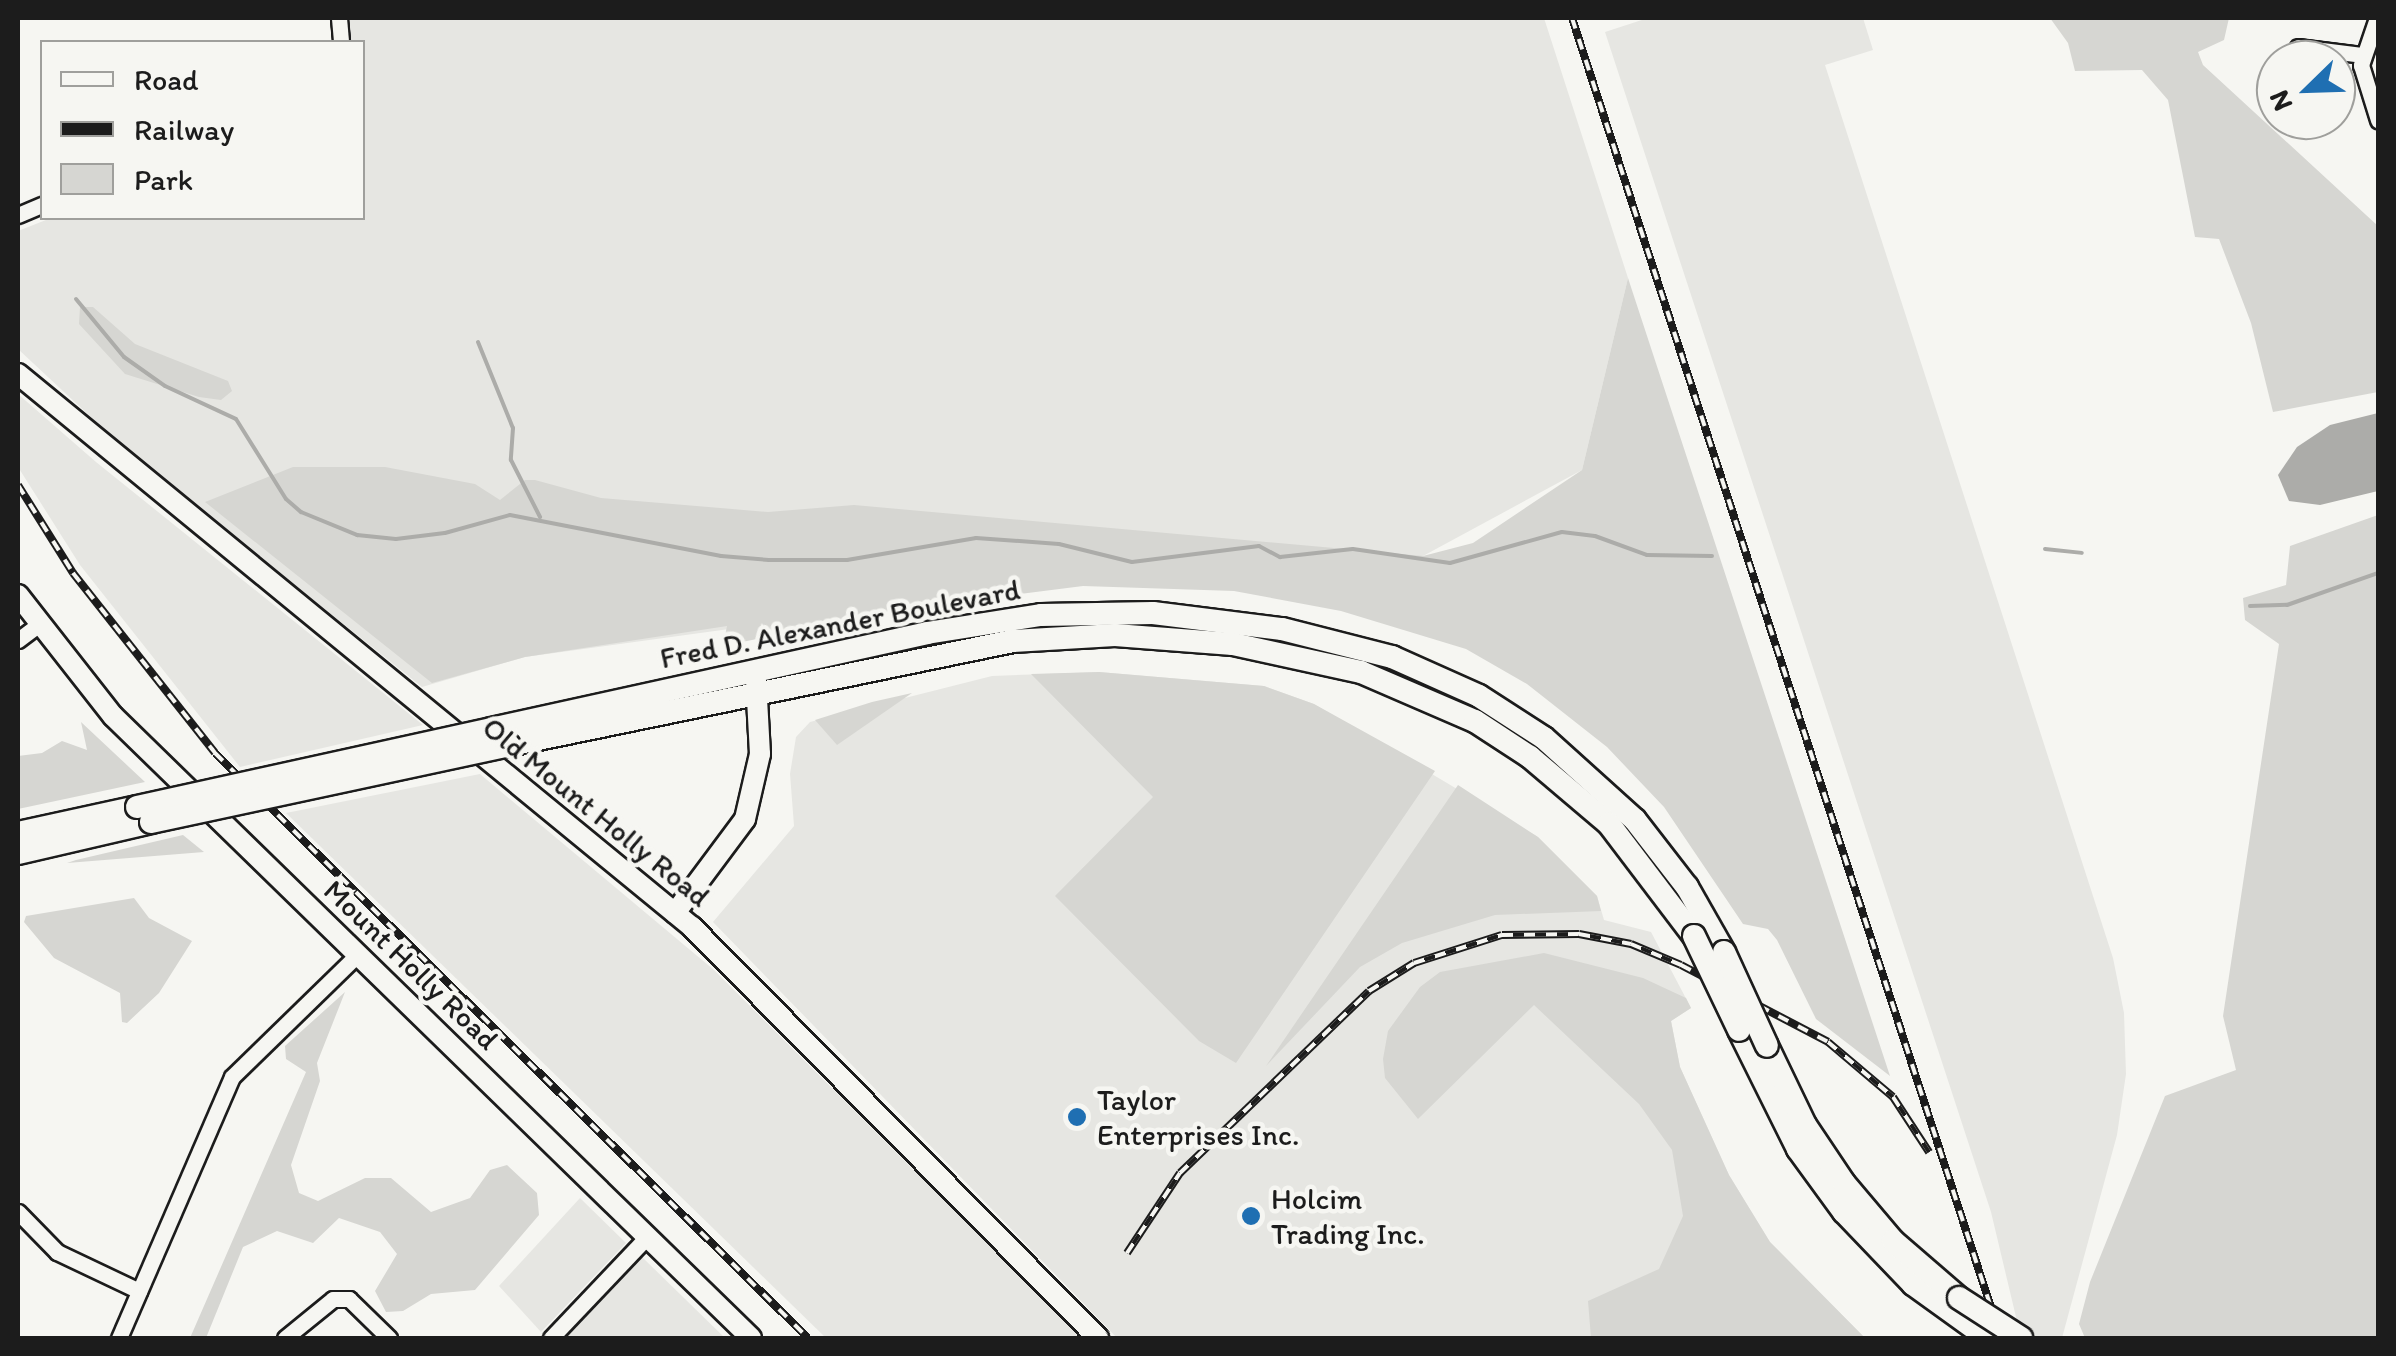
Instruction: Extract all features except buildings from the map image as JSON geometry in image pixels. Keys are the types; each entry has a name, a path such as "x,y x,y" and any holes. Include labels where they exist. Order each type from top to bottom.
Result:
{"main road":[{"name":"Fred D. Alexander Boulevard","path":"18,853 144,815 756,682 966,626 1076,613 1207,617 1356,646 1479,696 1568,756 1635,820 1686,887 1724,952 1805,1125 1844,1183 1893,1241 1959,1298 2021,1338"},
{"name":"Fred D. Alexander Boulevard","path":"756,682 965,649 1086,636 1218,642 1335,664 1423,695 1530,757 1618,834 1694,936 1786,1127 1830,1194 1913,1284 1978,1332"},
{"name":"Fred D. Alexander Boulevard","path":"18,832 144,815"}],"street":[{"path":"2378,18 2362,55 2362,82 2378,120"},
{"path":"2356,54 2362,55"},
{"name":"Old Mount Holly Road","path":"18,374 675,913 778,1009 1098,1338"},
{"name":"Mount Holly Road","path":"18,595 113,716 751,1338"},
{"path":"18,640 38,625"},
{"path":"675,913 745,820 760,754 756,682"},
{"path":"119,1338 232,1076 358,955"},
{"path":"18,1212 57,1252 138,1291"},
{"path":"551,1338 647,1237"},
{"path":"285,1338 333,1299 348,1299 389,1338"}],"shaded area":[{"path":"349,18 1544,18 1628,278 1582,470 1423,556 1393,580 1203,564 525,657 422,687 123,447 18,349 18,231 46,220 365,220 365,40 351,40"},
{"path":"1648,18 1863,18 1873,50 1825,65 2113,958 2124,1013 2126,1074 2117,1135 2062,1338 2021,1338 1991,1212 1605,32"},
{"path":"18,394 96,462 423,725 240,767 80,565 18,467"},
{"path":"2378,413 2378,491 2320,505 2289,501 2278,475 2297,447 2330,425"},
{"path":"1099,672 1264,686 1314,704 1538,837 1597,896 1604,920 1651,932 1691,1008 1671,1021 1680,1067 1729,1175 1770,1242 1865,1338 1117,1338 713,922 794,826 790,774 796,737 810,722 992,676"},
{"path":"480,774 714,970 1082,1338 826,1338 286,813"},
{"path":"580,1198 626,1243 541,1332 499,1286"},
{"path":"642,1257 725,1338 564,1338"}],"green space":[{"path":"2050,18 2229,18 2224,40 2198,52 2203,65 2256,114 2256,140 2285,140 2378,226 2378,392 2273,412 2251,323 2219,239 2195,237 2168,100 2142,70 2075,71 2068,43"},
{"path":"1628,278 1890,1076 1816,1019 1777,940 1768,929 1743,924 1664,807 1607,747 1527,684 1466,649 1341,611 1234,591 1083,586 896,610 723,646 727,626 525,657 432,683 205,502 293,467 385,467 475,484 500,500 525,480 535,480 601,498 768,512 854,505 1423,556 1473,543 1582,470"},
{"path":"80,307 93,307 135,344 228,381 232,391 221,400 199,397 125,374 79,324"},
{"path":"2378,515 2378,1338 2085,1338 2079,1324 2090,1282 2165,1096 2236,1070 2223,1016 2279,644 2245,620 2243,598 2286,585 2290,546"},
{"path":"1099,672 1264,686 1314,704 1435,771 1236,1063 1199,1041 1055,896 1153,797 1031,674"},
{"path":"912,693 837,745 815,720 872,702"},
{"path":"81,722 145,782 18,809 18,756 42,753 62,741 87,750"},
{"path":"1458,785 1538,837 1597,896 1601,911 1495,915 1402,943 1360,967 1266,1066"},
{"path":"183,835 204,852 67,863 76,860"},
{"path":"134,898 149,918 192,941 159,993 127,1023 122,1022 120,993 54,958 24,922 26,916"},
{"path":"1544,953 1643,978 1686,998 1691,1008 1671,1021 1680,1067 1729,1175 1770,1242 1865,1338 1591,1338 1588,1301 1659,1269 1683,1216 1672,1150 1639,1104 1534,1005 1418,1119 1385,1078 1383,1059 1388,1031 1420,987 1440,972"},
{"path":"345,992 317,1063 320,1081 291,1165 299,1193 318,1201 365,1178 391,1178 431,1212 470,1198 490,1170 507,1165 537,1193 539,1215 475,1290 431,1294 403,1311 386,1312 375,1291 397,1254 380,1232 339,1218 313,1243 277,1231 243,1247 206,1338 190,1338 306,1072 286,1059 285,1046"}],"waterway":[{"path":"76,299 124,357 165,386 236,419 286,499 301,512 357,535 396,539 445,533 510,515 721,556 769,560 847,560 976,538 1059,544 1132,562 1259,546 1280,557 1353,549 1450,563 1562,532 1595,536 1647,555 1712,556"},
{"path":"478,342 513,428 511,460 540,517"},
{"path":"2045,549 2082,553"},
{"path":"2250,606 2287,605 2378,573"}],"railway":[{"path":"1572,18 2001,1338"},
{"path":"18,485 73,573 215,753 808,1338"},
{"path":"1127,1253 1180,1173 1369,991 1414,963 1502,935 1579,934 1631,944 1681,965 1828,1042 1893,1097 1929,1152"}],"place":[{"name":"Taylor Enterprises Inc.","path":"1077,1117"},
{"name":"Holcim Trading Inc.","path":"1251,1216"}]}
